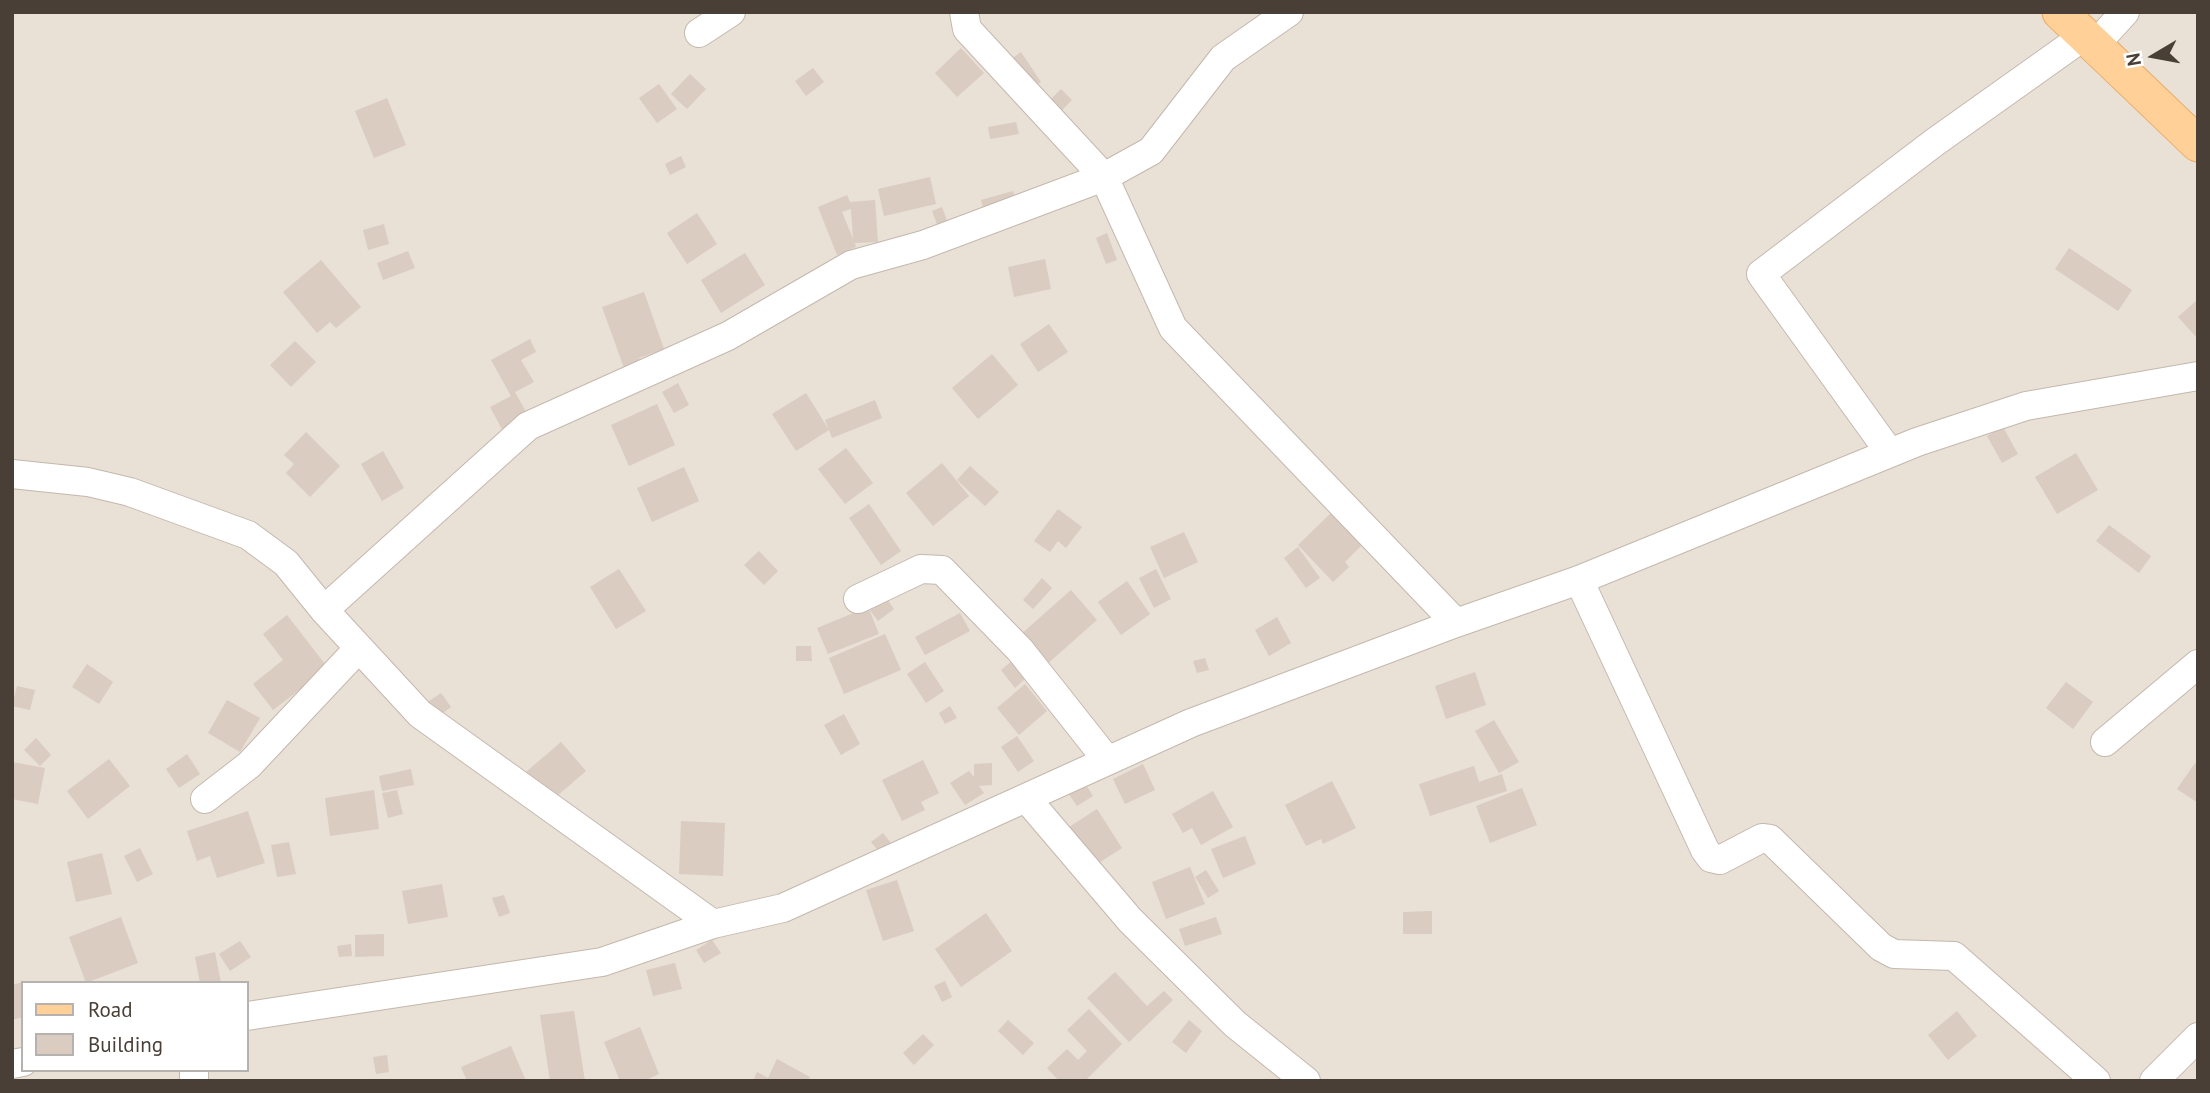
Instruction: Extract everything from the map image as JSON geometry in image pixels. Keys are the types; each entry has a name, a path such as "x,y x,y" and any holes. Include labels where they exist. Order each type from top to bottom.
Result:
{"main road":[{"path":"2079,31 2198,144"}],"street":[{"path":"699,33 731,12"},
{"path":"964,12 967,29 1104,177 1173,328 1457,623"},
{"path":"324,610 528,426 728,336 851,265 922,245 1104,177 1151,150 1223,58 1289,12"},
{"path":"1890,453 1761,275 2079,31 2125,12"},
{"path":"248,1016 603,962 713,924 783,908 1191,723 1579,580 1890,453 2026,406 2198,376"},
{"path":"12,474 88,482 130,492 248,535 286,564 324,610 420,714 713,924"},
{"path":"858,599 921,569 942,570 1020,650 1107,760"},
{"path":"1579,580 1711,858 1720,860 1762,838 1770,839 1881,947 1895,954 1954,956 2096,1081"},
{"path":"205,799 249,765 359,648"},
{"path":"2105,742 2198,664"},
{"path":"1026,798 1130,920 1235,1024 1306,1081"},
{"path":"2154,1081 2198,1037"}],"shaded area":[{"path":"12,12 2198,12 2198,1081 12,1081"}],"building":[{"path":"961,48 984,73 957,97 935,73"},
{"path":"1021,52 1041,82 1020,96 1000,67"},
{"path":"813,68 824,82 806,96 795,81"},
{"path":"690,74 706,89 687,109 671,94"},
{"path":"659,84 677,109 657,123 639,98"},
{"path":"1061,89 1072,100 1059,113 1048,102"},
{"path":"387,98 406,145 374,158 355,111"},
{"path":"1016,122 1019,134 990,139 988,127"},
{"path":"681,156 686,167 670,175 665,164"},
{"path":"930,177 936,204 884,216 878,189"},
{"path":"1013,191 1017,206 985,215 981,200"},
{"path":"847,195 850,202 875,200 878,242 855,243 856,247 837,255 818,207","holes":["851,209 853,239 842,212"]},
{"path":"942,207 948,223 938,227 932,211"},
{"path":"697,213 717,244 687,264 667,233"},
{"path":"384,224 389,244 368,250 363,230"},
{"path":"1107,233 1117,260 1106,264 1096,238"},
{"path":"2069,248 2132,290 2118,311 2055,269"},
{"path":"408,251 415,268 383,280 377,263"},
{"path":"745,253 765,285 721,313 701,280"},
{"path":"1045,259 1051,289 1014,297 1008,267"},
{"path":"321,260 361,307 336,328 330,322 317,333 283,292"},
{"path":"644,292 664,349 639,358 644,373 628,379 602,307"},
{"path":"2198,299 2198,339 2178,317"},
{"path":"1049,324 1068,352 1038,372 1020,344"},
{"path":"530,339 536,352 521,360 534,382 515,392 530,419 504,433 490,407 511,396 491,360"},
{"path":"295,341 316,362 291,387 270,365"},
{"path":"992,354 1018,385 978,419 952,388"},
{"path":"678,383 689,405 674,413 662,392"},
{"path":"806,393 829,430 796,451 772,414"},
{"path":"875,400 882,418 832,438 825,420"},
{"path":"657,404 675,445 629,466 611,425"},
{"path":"2003,427 2018,454 2002,463 1987,436"},
{"path":"306,432 340,466 310,497 286,473 294,464 284,455"},
{"path":"846,448 873,483 845,504 818,469"},
{"path":"383,451 404,488 382,501 361,464"},
{"path":"2076,453 2098,490 2057,514 2035,477"},
{"path":"942,463 969,496 933,526 906,493"},
{"path":"970,466 999,492 985,506 957,480"},
{"path":"684,467 699,501 652,522 637,488"},
{"path":"869,504 901,551 881,565 849,518"},
{"path":"1058,509 1082,527 1066,548 1058,541 1050,552 1034,541"},
{"path":"1332,512 1363,544 1345,562 1349,567 1333,582 1298,545"},
{"path":"2109,525 2151,556 2139,573 2096,541"},
{"path":"1184,532 1198,562 1164,578 1150,547"},
{"path":"1298,547 1320,578 1306,588 1284,558"},
{"path":"759,551 778,571 764,585 744,565"},
{"path":"619,569 646,611 616,629 590,587"},
{"path":"1156,569 1171,599 1154,608 1139,578"},
{"path":"1042,578 1052,588 1033,609 1023,600"},
{"path":"1127,581 1150,614 1121,635 1098,602"},
{"path":"1071,590 1097,620 1046,665 1020,635"},
{"path":"884,595 894,609 878,621 869,609 879,634 828,654 817,628 868,607"},
{"path":"960,613 970,631 925,655 915,637"},
{"path":"287,615 328,668 273,710 253,684 283,660 263,634"},
{"path":"1277,617 1291,643 1269,656 1255,630"},
{"path":"885,634 901,670 844,694 829,658"},
{"path":"796,646 811,646 812,661 796,661"},
{"path":"1205,658 1209,670 1197,673 1193,661"},
{"path":"1012,661 1026,678 1015,688 1001,670"},
{"path":"925,662 944,691 926,703 907,674"},
{"path":"87,664 113,682 99,704 72,687"},
{"path":"1475,672 1486,705 1446,719 1435,686"},
{"path":"2066,682 2093,702 2073,729 2046,708"},
{"path":"1025,684 1047,711 1019,735 997,708"},
{"path":"17,686 35,690 30,710 12,706"},
{"path":"441,693 451,707 426,725 416,710"},
{"path":"227,700 260,718 240,752 208,733"},
{"path":"950,706 957,718 945,724 939,713"},
{"path":"844,714 860,744 841,755 824,725"},
{"path":"1494,720 1519,762 1499,773 1475,731"},
{"path":"1017,736 1034,761 1018,772 1001,747"},
{"path":"36,738 51,755 40,766 24,750"},
{"path":"561,742 586,771 551,801 526,772"},
{"path":"187,754 200,774 179,788 166,769"},
{"path":"109,759 130,786 88,819 67,791"},
{"path":"923,760 939,793 921,802 925,810 902,821 882,780"},
{"path":"12,762 45,768 38,804 12,799"},
{"path":"992,763 992,785 979,786 984,793 965,805 950,783 969,771 974,777 974,764"},
{"path":"2195,763 2198,765 2198,803 2177,789"},
{"path":"1143,764 1155,790 1125,804 1113,779"},
{"path":"1474,766 1479,782 1502,774 1507,791 1430,816 1419,784"},
{"path":"411,769 414,785 382,791 379,776"},
{"path":"1082,779 1093,796 1077,806 1066,790"},
{"path":"1332,781 1356,828 1323,844 1321,839 1306,846 1285,805"},
{"path":"1522,788 1537,825 1490,843 1476,806"},
{"path":"374,790 379,829 330,836 325,798"},
{"path":"397,790 403,814 388,818 382,793"},
{"path":"1213,791 1233,827 1201,845 1192,828 1183,833 1172,814"},
{"path":"1097,809 1122,848 1094,866 1069,827"},
{"path":"248,811 265,863 217,878 210,856 197,861 187,831"},
{"path":"681,821 725,823 723,876 679,874"},
{"path":"883,833 892,844 881,854 871,842"},
{"path":"1245,836 1256,864 1223,878 1211,849"},
{"path":"289,842 296,874 277,877 271,845"},
{"path":"140,848 153,874 137,882 124,856"},
{"path":"102,853 112,894 76,902 67,862"},
{"path":"1190,867 1205,904 1166,919 1152,882"},
{"path":"1206,870 1219,891 1208,898 1195,877"},
{"path":"897,880 914,931 883,941 866,890"},
{"path":"442,884 448,917 408,924 402,891"},
{"path":"504,895 510,913 499,917 492,898"},
{"path":"1432,911 1432,934 1403,934 1403,912"},
{"path":"986,913 1012,951 961,987 935,949"},
{"path":"121,917 138,963 85,981 69,937"},
{"path":"1216,917 1222,934 1185,946 1179,929"},
{"path":"384,934 384,956 355,957 355,935"},
{"path":"712,940 721,953 704,963 696,950"},
{"path":"240,941 251,957 230,971 219,954"},
{"path":"351,944 352,956 339,957 337,946"},
{"path":"215,952 221,981 200,981 195,957"},
{"path":"675,963 682,989 653,996 646,970"},
{"path":"1115,972 1147,1006 1164,991 1173,1000 1129,1042 1087,998"},
{"path":"945,981 952,997 942,1002 934,986"},
{"path":"21,983 21,1018 12,1020 12,985"},
{"path":"1089,1009 1122,1044 1085,1081 1059,1081 1047,1068 1067,1049 1078,1060 1087,1051 1067,1030"},
{"path":"574,1011 585,1081 550,1081 540,1015"},
{"path":"1957,1011 1977,1036 1948,1060 1928,1035"},
{"path":"1008,1020 1034,1043 1023,1055 998,1031"},
{"path":"1189,1020 1202,1031 1186,1053 1172,1042"},
{"path":"640,1027 659,1074 644,1081 620,1081 604,1042"},
{"path":"923,1034 934,1045 914,1065 903,1053"},
{"path":"511,1046 526,1081 467,1081 461,1067"},
{"path":"387,1055 389,1072 376,1074 373,1057"},
{"path":"777,1059 810,1077 808,1081 753,1081 757,1072 768,1078"}]}
